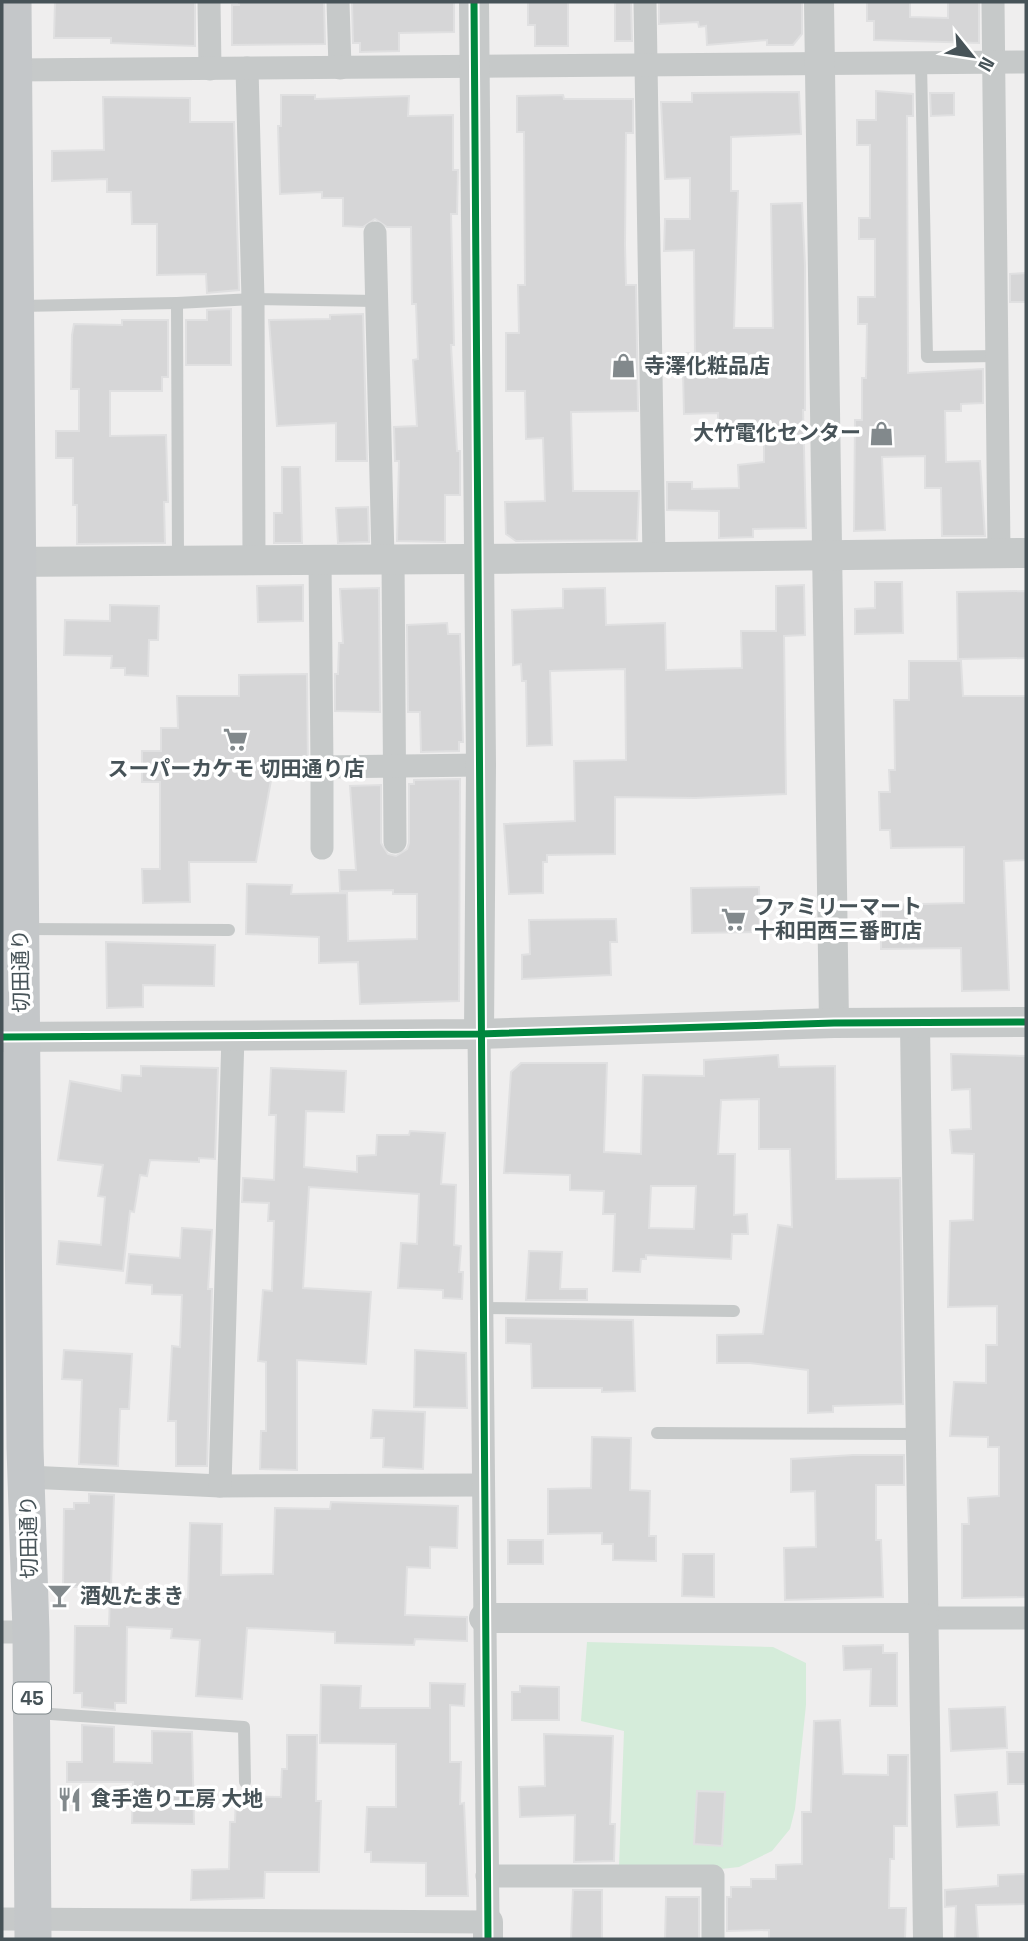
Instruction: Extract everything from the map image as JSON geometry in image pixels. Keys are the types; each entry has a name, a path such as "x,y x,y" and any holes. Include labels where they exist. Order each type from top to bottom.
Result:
{"main road":[{"name":"切田通り","path":"13,2 9,220 17,306 10,475 11,768 17,906 12,1037 18,1457 16,1632 32,1713 23,1926"}],"street":[{"path":"209,2 210,69"},
{"path":"338,2 340,68"},
{"path":"23,1926 488,1931 479,1034 481,765 474,2"},
{"path":"645,2 654,559"},
{"path":"819,2 834,1023"},
{"path":"10,562 478,557 654,559 1012,553 997,356 993,2"},
{"path":"10,64 210,69 1026,62"},
{"path":"247,68 253,299 254,561"},
{"path":"375,233 395,766 395,842"},
{"path":"320,560 322,848"},
{"path":"321,767 481,765"},
{"path":"12,1037 479,1034 834,1023 915,1025 1026,1022"},
{"path":"915,1025 928,1939"},
{"path":"220,1486 233,1035"},
{"path":"18,1457 220,1486 483,1485"},
{"path":"484,1618 1026,1618"},
{"path":"487,1876 713,1876 713,1939"}],"lane":[{"path":"921,63 927,358 997,356"},
{"path":"17,306 253,299 376,301"},
{"path":"177,303 178,561"},
{"path":"17,906 229,930"},
{"path":"482,1308 734,1311"},
{"path":"657,1433 921,1434"},
{"path":"32,1713 244,1727 245,1782"}],"green space":[{"path":"587,1642 773,1647 806,1663 806,1705 795,1809 790,1829 772,1851 739,1867 703,1871 619,1867 624,1731 581,1721"}],"building":[{"path":"55,2 195,2 195,46 111,43 111,38 54,38"},
{"path":"239,2 324,2 325,44 232,45 232,5 239,5"},
{"path":"352,2 454,2 454,32 399,33 399,51 360,52 360,43 353,43"},
{"path":"528,2 568,2 568,46 535,46 535,25 528,25"},
{"path":"615,2 631,2 632,41 615,41"},
{"path":"659,2 802,2 802,34 793,45 767,45 767,40 707,45 706,26 699,27 698,22 659,24"},
{"path":"867,2 910,2 910,17 948,18 948,2 979,2 979,43 874,40 874,21 867,21"},
{"path":"876,91 913,94 913,116 907,116 908,373 983,369 983,403 961,404 961,411 945,411 946,462 980,461 985,536 942,536 941,488 925,488 925,456 882,457 885,530 854,531 855,420 862,420 862,378 866,378 867,324 858,324 858,297 875,297 875,239 859,239 859,218 870,218 870,145 857,145 857,120 876,120"},
{"path":"799,92 801,134 731,137 731,191 738,191 734,328 773,328 771,204 802,203 805,265 803,410 806,528 753,529 753,537 719,538 719,511 667,510 667,482 692,482 692,489 739,488 738,465 764,462 764,426 718,426 718,413 684,414 683,371 677,372 677,353 695,353 694,250 664,251 665,219 690,219 690,178 665,179 661,102 692,102 692,93"},
{"path":"930,93 954,93 954,115 931,116"},
{"path":"281,95 315,95 315,99 409,96 408,116 453,115 453,170 458,170 457,214 451,214 454,345 451,345 457,451 460,451 460,495 445,495 445,542 397,541 399,461 395,461 394,427 417,426 413,360 418,359 416,304 412,304 411,227 387,227 375,219 363,227 343,226 343,198 322,198 322,192 280,194 278,126 281,126"},
{"path":"563,95 564,99 633,99 633,133 626,133 625,245 626,285 636,285 638,411 571,412 573,491 639,491 637,540 516,541 506,534 505,502 545,501 543,438 526,439 525,391 506,391 506,333 519,333 518,285 525,285 524,132 517,132 517,96"},
{"path":"103,97 190,98 190,122 234,122 239,290 207,293 206,274 157,275 157,224 132,224 131,192 107,192 107,179 52,181 52,151 104,150"},
{"path":"1026,273 1026,302 1010,302 1010,274"},
{"path":"231,309 231,365 186,365 186,320 207,320 207,310"},
{"path":"363,314 367,461 336,461 336,423 277,426 269,320 330,319 330,315"},
{"path":"122,320 168,320 168,377 162,377 162,391 110,391 110,436 166,435 168,502 164,502 165,543 77,544 77,505 73,505 73,458 56,458 56,431 79,431 79,389 71,389 74,324 122,325"},
{"path":"282,467 300,467 302,543 274,543 274,513 282,513"},
{"path":"368,507 369,542 338,543 336,508"},
{"path":"875,582 902,582 903,633 855,634 855,609 875,608"},
{"path":"303,585 303,621 258,622 257,586"},
{"path":"804,585 805,635 784,636 786,794 695,798 615,797 615,854 547,855 547,862 543,862 543,893 509,894 504,824 575,821 574,761 626,760 625,669 550,671 552,745 527,746 526,681 522,681 521,664 513,665 512,610 563,608 563,589 605,588 606,625 665,623 666,670 742,668 741,631 776,631 776,586"},
{"path":"379,588 380,712 335,711 335,674 338,674 339,643 343,643 340,589"},
{"path":"1026,591 1026,658 958,659 957,592"},
{"path":"110,605 159,606 158,640 149,640 148,676 125,675 125,668 111,668 112,656 64,655 65,620 110,621"},
{"path":"447,623 448,634 460,634 463,742 459,742 459,751 421,752 420,712 408,712 407,625"},
{"path":"909,661 961,661 963,696 1026,696 1026,860 1004,861 1009,990 962,991 961,948 881,949 881,905 964,903 964,847 891,848 890,830 880,830 879,792 890,792 889,770 895,770 894,700 909,700"},
{"path":"307,674 308,774 272,775 256,862 189,862 190,902 143,903 142,869 160,869 160,782 142,782 142,751 161,751 161,728 178,728 177,696 239,696 239,675"},
{"path":"460,779 459,1001 360,1004 358,962 319,963 319,937 246,934 247,884 292,885 291,894 347,893 348,941 417,939 417,894 393,894 393,890 340,891 339,870 356,870 350,786 381,785 381,843 388,854 396,856 407,849 409,843 409,784 414,784 414,780"},
{"path":"759,887 760,932 692,933 691,888"},
{"path":"616,919 617,942 610,942 611,975 522,979 522,955 530,954 529,920"},
{"path":"106,942 215,945 214,986 143,985 143,1007 107,1008"},
{"path":"951,1054 1026,1056 1026,1597 962,1598 962,1524 969,1524 968,1498 999,1496 999,1447 988,1447 988,1437 950,1436 954,1382 986,1383 986,1345 997,1345 997,1306 948,1307 950,1221 973,1220 974,1154 952,1153 950,1130 971,1129 970,1089 952,1090"},
{"path":"778,1055 779,1067 835,1066 836,1179 900,1178 903,1404 833,1406 833,1412 808,1413 808,1370 750,1363 717,1363 717,1335 763,1334 778,1225 792,1227 790,1149 759,1149 759,1099 721,1100 718,1154 735,1154 734,1215 747,1214 748,1234 732,1234 731,1259 646,1255 646,1259 641,1259 640,1272 613,1271 615,1214 603,1214 604,1191 570,1190 570,1175 504,1173 511,1072 521,1063 607,1063 604,1152 641,1154 643,1075 704,1076 704,1060","holes":["651,1186 696,1186 694,1229 649,1228"]},
{"path":"141,1066 218,1068 215,1159 199,1158 199,1162 150,1160 147,1176 140,1175 134,1212 130,1211 123,1271 57,1264 59,1241 101,1245 105,1197 98,1196 103,1165 58,1160 70,1081 121,1091 122,1075 141,1076"},
{"path":"271,1068 346,1071 344,1112 306,1111 304,1167 357,1172 357,1156 376,1155 377,1135 409,1135 410,1131 445,1133 441,1184 456,1185 454,1245 461,1246 459,1272 463,1272 462,1299 443,1298 443,1290 398,1288 401,1243 417,1244 419,1194 309,1187 303,1288 371,1292 366,1364 297,1360 297,1470 260,1469 261,1431 266,1431 266,1362 258,1361 263,1290 272,1291 274,1221 268,1221 269,1203 242,1202 243,1178 274,1180 276,1115 269,1115"},
{"path":"182,1228 212,1230 208,1289 212,1289 207,1466 176,1466 176,1421 168,1421 172,1346 180,1347 182,1295 152,1294 152,1285 126,1283 129,1254 180,1258"},
{"path":"529,1251 562,1252 560,1289 587,1289 587,1300 526,1300"},
{"path":"506,1318 633,1320 635,1391 532,1388 531,1344 506,1343"},
{"path":"64,1350 132,1354 129,1409 120,1409 118,1466 79,1464 82,1380 62,1379"},
{"path":"415,1350 466,1353 467,1408 414,1407"},
{"path":"373,1410 425,1412 423,1469 383,1467 384,1438 371,1438"},
{"path":"592,1437 631,1438 630,1490 650,1491 649,1536 656,1536 656,1561 613,1560 613,1544 602,1544 602,1533 548,1534 548,1489 591,1488"},
{"path":"904,1455 904,1485 876,1485 876,1540 881,1540 883,1597 785,1600 784,1548 816,1547 815,1491 791,1492 791,1459"},
{"path":"89,1494 114,1495 111,1587 63,1587 64,1509 74,1509 74,1503 89,1503"},
{"path":"331,1502 458,1506 457,1548 430,1547 430,1568 407,1567 405,1615 467,1617 467,1641 415,1639 414,1645 335,1643 335,1632 247,1628 242,1699 196,1696 200,1640 171,1638 172,1629 127,1627 126,1703 115,1703 115,1710 82,1707 82,1693 74,1693 75,1626 109,1626 110,1596 188,1599 190,1523 222,1524 221,1575 273,1574 275,1508 330,1509"},
{"path":"508,1540 543,1540 543,1564 508,1564"},
{"path":"683,1554 714,1554 714,1597 682,1596"},
{"path":"883,1645 883,1653 897,1653 897,1706 870,1706 871,1669 844,1670 843,1646"},
{"path":"430,1683 465,1684 464,1706 450,1705 450,1762 461,1762 460,1804 464,1803 468,1896 426,1896 426,1863 371,1862 371,1852 365,1852 367,1807 396,1807 396,1744 320,1743 321,1685 361,1686 360,1708 430,1708"},
{"path":"520,1686 559,1687 559,1720 512,1720 512,1692 520,1692"},
{"path":"1005,1707 1007,1748 951,1751 949,1709"},
{"path":"840,1720 843,1774 888,1775 888,1755 908,1755 907,1826 894,1826 889,1908 906,1908 905,1939 769,1939 769,1930 727,1931 727,1897 731,1897 731,1887 751,1887 751,1879 776,1879 776,1865 802,1864 802,1812 811,1812 814,1721"},
{"path":"82,1725 114,1727 114,1762 152,1763 152,1731 192,1732 194,1824 132,1823 133,1782 67,1782 67,1762 82,1762"},
{"path":"544,1734 613,1736 610,1824 615,1824 614,1861 574,1862 575,1815 520,1817 519,1787 545,1786"},
{"path":"287,1735 317,1735 316,1801 321,1801 319,1872 265,1872 264,1898 191,1900 192,1870 229,1869 230,1822 235,1822 236,1796 281,1797 282,1769 287,1769"},
{"path":"1007,1752 1026,1752 1026,1784 1008,1784"},
{"path":"697,1791 725,1792 722,1846 694,1844"},
{"path":"997,1792 999,1825 957,1827 955,1795"},
{"path":"1026,1874 1026,1904 976,1905 978,1939 955,1939 956,1906 945,1907 945,1890 998,1886 998,1875"},
{"path":"573,1890 602,1890 602,1939 571,1939"},
{"path":"666,1897 699,1897 699,1939 665,1939"}],"cycle path":[{"path":"474,2 488,1939"},
{"path":"2,1037 479,1034 834,1023 1026,1022"}],"place":[{"name":"寺澤化粧品店","path":"624,366"},
{"name":"大竹電化センター","path":"881,433"},
{"name":"スーパーカケモ 切田通り店","path":"236,740"},
{"name":"ファミリーマート 十和田西三番町店","path":"734,919"},
{"name":"酒処たまき","path":"60,1596"},
{"name":"食手造り工房 大地","path":"70,1799"}]}
